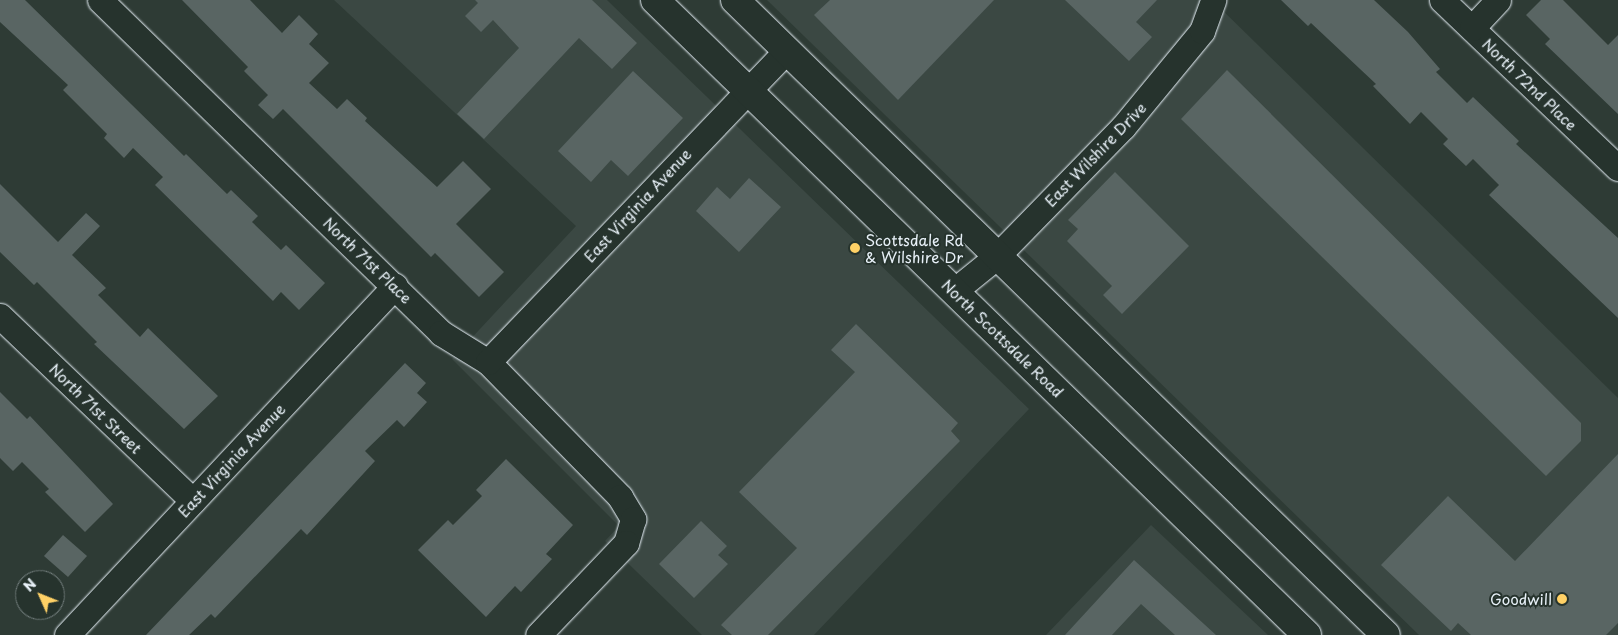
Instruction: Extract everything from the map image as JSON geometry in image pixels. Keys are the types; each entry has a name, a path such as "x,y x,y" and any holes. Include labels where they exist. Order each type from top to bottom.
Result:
{"main road":[{"name":"North Scottsdale Road","path":"655,0 1307,635"},
{"path":"735,0 996,257 1386,635"}],"street":[{"name":"North 71st Place","path":"100,0 441,333 488,362 620,496 633,519 626,543 538,635"},
{"name":"East Wilshire Drive","path":"954,291 996,257 1168,76 1202,31 1213,0"},
{"name":"North 72nd Place","path":"1442,0 1618,168"},
{"path":"1472,28 1498,0"},
{"name":"East Virginia Avenue","path":"488,362 787,50"},
{"name":"East Virginia Avenue","path":"67,635 395,286"},
{"name":"North 71st Street","path":"0,316 193,501"}],"shaded area":[{"path":"334,0 607,0 1029,409 814,635 702,635 605,541 619,526 452,359 576,226"},
{"path":"767,0 1212,0 1618,398 1618,635 1419,635"},
{"path":"1151,525 1268,635 1046,635"}],"building":[{"path":"0,0 25,0 184,156 186,154 227,194 231,190 258,216 252,222 281,250 286,245 325,283 299,310 281,292 273,301 155,185 163,177 133,148 124,158 104,138 107,134 63,90 68,85 0,22"},
{"path":"182,0 250,0 282,33 299,15 318,34 309,44 329,63 309,83 337,109 347,99 367,118 365,121 437,187 463,161 491,189 456,224 504,272 479,297 435,253 431,257 283,109 273,119 258,105 268,95 244,71 248,67"},
{"path":"475,0 592,0 637,43 612,69 579,38 484,139 457,114 519,48 493,20 481,32 465,16 478,3"},
{"path":"830,0 994,0 898,100 814,15"},
{"path":"1065,0 1157,0 1136,22 1152,37 1129,61"},
{"path":"1281,0 1374,0 1408,32 1440,69 1436,72 1467,103 1473,97 1519,141 1516,144 1618,238 1618,318 1489,195 1499,185 1473,159 1466,166 1443,144 1448,139 1421,112 1410,124 1373,86 1376,84 1311,23 1308,26"},
{"path":"1541,0 1563,0 1608,45 1618,35 1618,114 1545,44 1550,39 1526,15"},
{"path":"1227,70 1581,423 1581,441 1546,476 1181,119"},
{"path":"633,71 683,118 628,176 611,160 591,182 558,151"},
{"path":"1115,172 1189,246 1122,314 1103,295 1112,286 1067,241 1078,229 1068,220"},
{"path":"749,178 781,207 739,252 696,211 717,187 730,199"},
{"path":"0,184 58,242 86,213 100,226 72,255 106,288 98,295 140,337 148,328 218,396 184,429 94,344 97,342 37,282 34,285 0,252"},
{"path":"856,324 958,423 951,431 960,441 768,635 732,635 721,625 797,548 739,492 855,372 831,350"},
{"path":"405,363 426,383 417,393 427,402 404,427 397,420 365,451 375,461 307,535 301,529 215,618 211,614 189,635 146,635"},
{"path":"0,392 27,419 30,416 113,504 85,532 45,492 49,489 22,462 13,471 0,458"},
{"path":"1618,454 1618,623 1606,635 1471,635 1458,623 1451,631 1381,565 1448,496 1515,561"},
{"path":"506,459 573,525 546,554 552,559 521,592 515,586 486,617 418,550 448,520 453,525 482,496 476,490"},
{"path":"701,521 727,546 718,555 728,564 694,598 659,564"},
{"path":"63,535 87,556 68,577 65,574 65,570 60,570 44,556"},
{"path":"1134,560 1216,635 1175,635 1141,604 1112,635 1065,635"}],"place":[{"name":"Scottsdale Rd & Wilshire Dr","path":"855,248"},
{"name":"Goodwill","path":"1562,599"}]}
